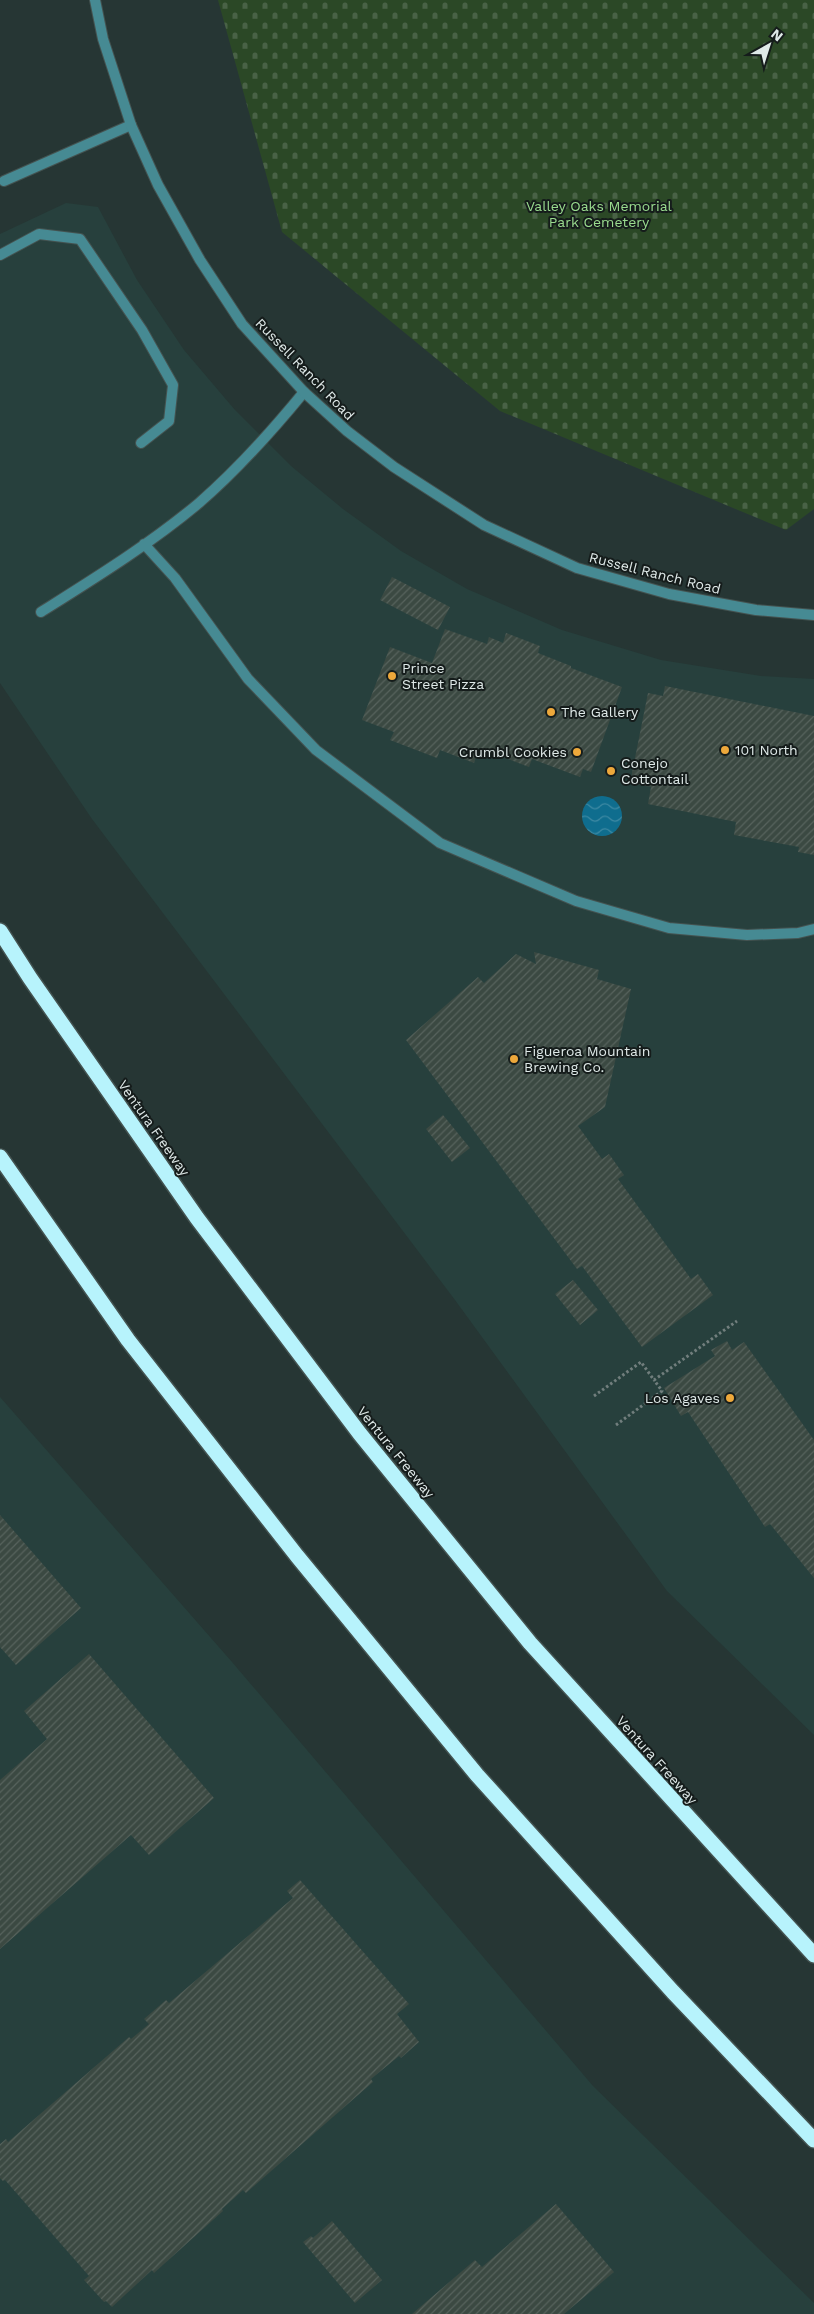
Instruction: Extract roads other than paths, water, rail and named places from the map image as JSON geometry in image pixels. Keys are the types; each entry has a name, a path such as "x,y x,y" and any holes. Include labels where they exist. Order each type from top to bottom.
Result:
{"highway":[{"name":"Ventura Freeway","path":"0,931 30,978 197,1218 360,1434 530,1643 814,1955"},
{"path":"0,1157 128,1340 297,1556 477,1775 673,1992 814,2140"}],"street":[{"name":"Russell Ranch Road","path":"94,0 103,38 131,125 158,185 200,260 242,324 304,392 347,432 410,478 484,525 577,568 669,594 756,610 814,615"},
{"path":"4,181 131,125"},
{"path":"0,255 39,234 80,239 142,330 172,385 169,421 141,444"},
{"path":"41,612 144,544 199,502 268,435 304,392"},
{"path":"144,544 175,578 248,679 316,750 440,843 576,901 670,928 747,935 798,933 814,929"}],"water":[{"path":"602,796 616,802 622,816 616,830 602,836 588,830 582,816 588,802"}],"place":[{"name":"Prince Street Pizza","path":"392,676"},
{"name":"The Gallery","path":"551,712"},
{"name":"101 North","path":"725,750"},
{"name":"Crumbl Cookies","path":"577,752"},
{"name":"Conejo Cottontail","path":"611,771"},
{"name":"Figueroa Mountain Brewing Co.","path":"514,1059"},
{"name":"Los Agaves","path":"730,1398"}],"park label":[{"name":"Valley Oaks Memorial Park Cemetery","path":"599,214"}]}
